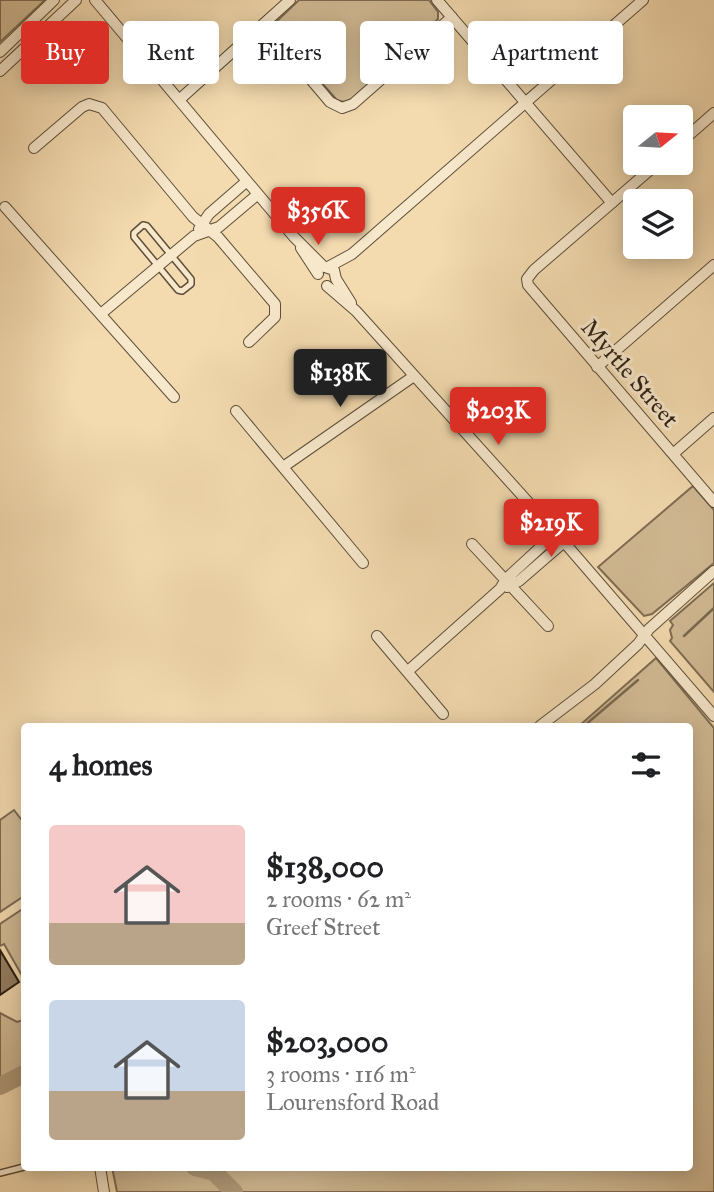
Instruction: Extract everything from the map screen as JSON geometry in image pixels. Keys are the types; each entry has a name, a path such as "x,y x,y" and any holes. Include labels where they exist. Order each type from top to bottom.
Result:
{"street":[{"path":"0,51 54,0"},
{"path":"0,71 76,0"},
{"path":"96,0 294,237 323,269 334,270 333,280 356,311 564,542 714,716"},
{"path":"267,21 290,0"},
{"path":"437,0 612,203 644,175"},
{"path":"333,280 352,254 643,0"},
{"path":"315,84 330,102 342,108 353,104 452,17"},
{"path":"179,100 233,52"},
{"path":"34,148 82,107 96,104 102,108 193,217 218,237 275,304 275,317 249,342"},
{"path":"693,131 714,113"},
{"path":"102,313 205,227 209,214 247,181"},
{"path":"205,227 219,227 258,194"},
{"name":"Myrtle Street","path":"612,203 534,270 527,279 531,292 714,502"},
{"path":"5,207 174,397"},
{"path":"333,280 318,280 323,269 352,254"},
{"path":"597,368 714,265"},
{"path":"283,467 414,376"},
{"path":"236,411 363,563"},
{"path":"673,454 714,418"},
{"path":"509,583 555,533"},
{"path":"408,671 500,589 564,542"},
{"path":"472,544 548,626"},
{"path":"544,723 596,684 644,635 714,571"},
{"path":"377,636 443,714"},
{"path":"101,1171 104,1192"}],"lane":[{"path":"143,225 148,226 171,254 191,279 191,284 180,291 134,237 134,233 143,225"},
{"path":"0,1173 21,1168"}],"shaded area":[{"path":"0,0 45,0 21,21 0,42"},
{"path":"299,0 429,0 438,12 436,21 360,21 360,84 368,84 352,99 344,102 337,100 323,84 346,84 346,21 277,21"},
{"path":"693,486 714,510 714,563 652,614 644,616 598,567"},
{"path":"714,583 714,692 670,641 673,625 670,621"},
{"path":"656,658 714,728 714,1192 117,1192 113,1171 693,1171 693,723 582,723"},
{"path":"14,810 21,819 21,898 0,912 0,820"},
{"path":"21,910 21,974 4,944 0,946 0,924"},
{"path":"0,1013 17,1022 21,1021 21,1069 0,1080"}],"building":[{"path":"0,950 19,982 0,995"}],"waterway":[{"path":"684,636 714,608"},
{"path":"588,723 638,680"},
{"path":"0,1086 21,1076"},
{"path":"210,1171 234,1192"}]}
